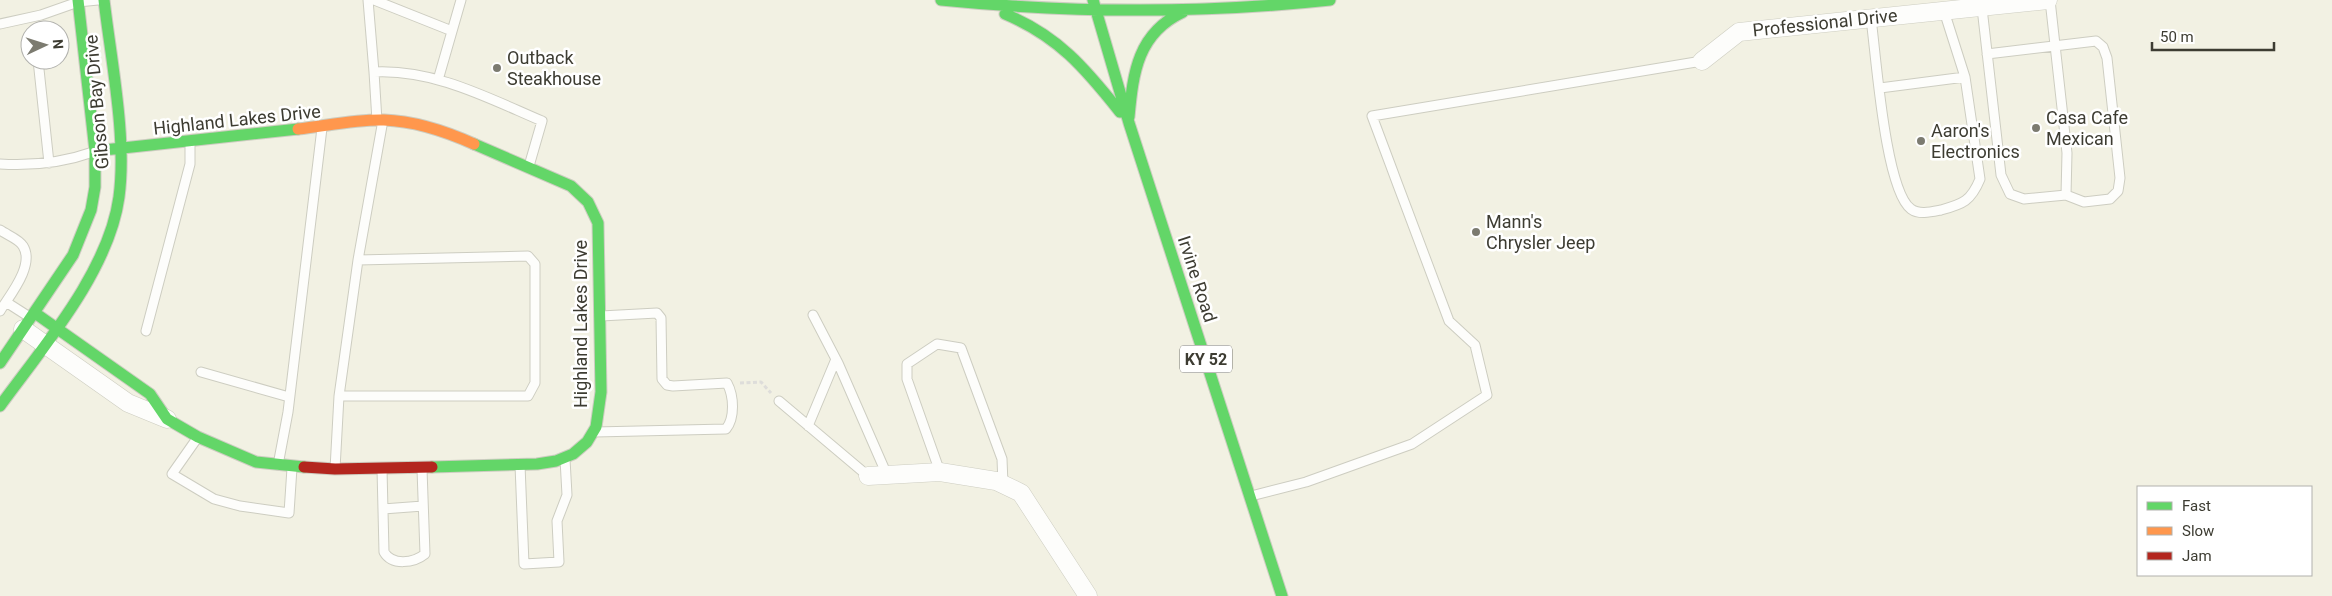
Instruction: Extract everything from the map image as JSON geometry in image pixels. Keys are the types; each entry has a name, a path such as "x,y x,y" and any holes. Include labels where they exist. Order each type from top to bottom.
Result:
{"street":[{"name":"Gibson Bay Drive","path":"0,406 93,272 105,248 119,197 121,150 104,0"},
{"path":"941,0 1097,13 1183,12 1330,0"},
{"name":"Irvine Road","path":"1093,0 1129,123 1282,596"},
{"name":"Professional Drive","path":"1702,61 1739,32 1944,11 1973,5 2049,0"},
{"name":"Gibson Bay Drive","path":"0,363 73,255 84,233 91,210 95,187 95,151 78,1"},
{"path":"976,4 1034,26 1056,40 1076,57 1129,123"},
{"path":"1129,123 1131,100 1143,47 1153,32 1168,19 1183,12"},
{"name":"Highland Lakes Drive","path":"30,320 56,327 150,394 167,419 198,437 236,455 277,466 335,470 537,464 573,454 587,442 596,427 601,401 599,240 594,208 585,195 571,186 442,130 418,124 380,121 190,143 95,151"},
{"path":"30,320 44,345 128,403 145,412 167,419"},
{"path":"868,476 940,472 996,481 1021,493 1088,596"}],"lane":[{"path":"0,24 41,15 78,1 98,0"},
{"path":"335,470 339,396 380,121 368,0"},
{"path":"374,0 452,31"},
{"path":"438,80 461,0"},
{"path":"2049,0 2068,152 2066,195"},
{"path":"1973,5 1987,54 2001,175 2010,194 2024,199 2066,195 2084,202 2110,200 2118,191 2120,178 2107,58 2103,47 2096,41 1987,54"},
{"path":"1872,19 1888,149 1900,196 1911,209 1927,213 1960,205 1974,194 1980,179 1965,77 1944,11"},
{"path":"1251,496 1306,482 1412,444 1487,394 1475,345 1449,321 1372,116 1702,61"},
{"path":"39,70 49,163"},
{"path":"374,72 397,71 454,84 542,121 528,166"},
{"path":"1880,88 1965,77"},
{"path":"277,466 289,397 322,128"},
{"path":"146,331 190,164 190,143"},
{"path":"0,164 25,165 49,163 76,158 95,151"},
{"path":"0,230 22,244 27,255 26,266 0,311"},
{"path":"339,396 528,396 536,383 535,264 528,256 358,260"},
{"path":"6,302 30,320"},
{"path":"592,432 726,429 731,422 731,390 727,383 667,385 662,379 661,318 657,313 600,316"},
{"path":"813,315 836,359 887,475"},
{"path":"940,472 907,379 907,364 937,344 961,348 1002,460 1003,485"},
{"path":"808,426 836,359"},
{"path":"201,372 289,397"},
{"path":"779,401 868,476"},
{"path":"198,437 172,474 214,498 240,506 289,513 292,467"},
{"path":"520,465 524,564 559,562 557,520 567,495 565,457"},
{"path":"382,468 384,552 388,559 393,562 418,560 425,554 422,468"},
{"path":"383,509 423,506"}],"path":[{"path":"727,383 761,382 779,401"}],"traffic: fast":[{"path":"0,363 73,255 91,210 95,187 95,151 78,0"},
{"path":"0,406 72,307 102,253 113,225 119,197 121,150 120,125 104,0"},
{"path":"941,0 1038,7 1136,10 1233,8 1330,0"},
{"path":"1093,0 1129,123 1282,596"},
{"path":"1129,117 1136,70 1147,43 1156,31 1183,12"},
{"path":"1005,14 1040,32 1055,43 1082,67 1120,112"},
{"path":"95,151 298,129"},
{"path":"432,467 537,464 556,461 573,454 587,442 596,427 601,392 598,223 588,202 571,186 474,144"},
{"path":"35,313 150,394 167,419 198,437 256,462 304,467"}],"traffic: slow":[{"path":"298,129 363,121 396,121 430,128 474,144"}],"traffic: jam":[{"path":"304,467 335,469 432,467"}],"place":[{"name":"Outback Steakhouse","path":"497,68"},
{"name":"Casa Cafe Mexican","path":"2036,128"},
{"name":"Aaron's Electronics","path":"1921,141"},
{"name":"Mann's Chrysler Jeep","path":"1476,232"}]}
